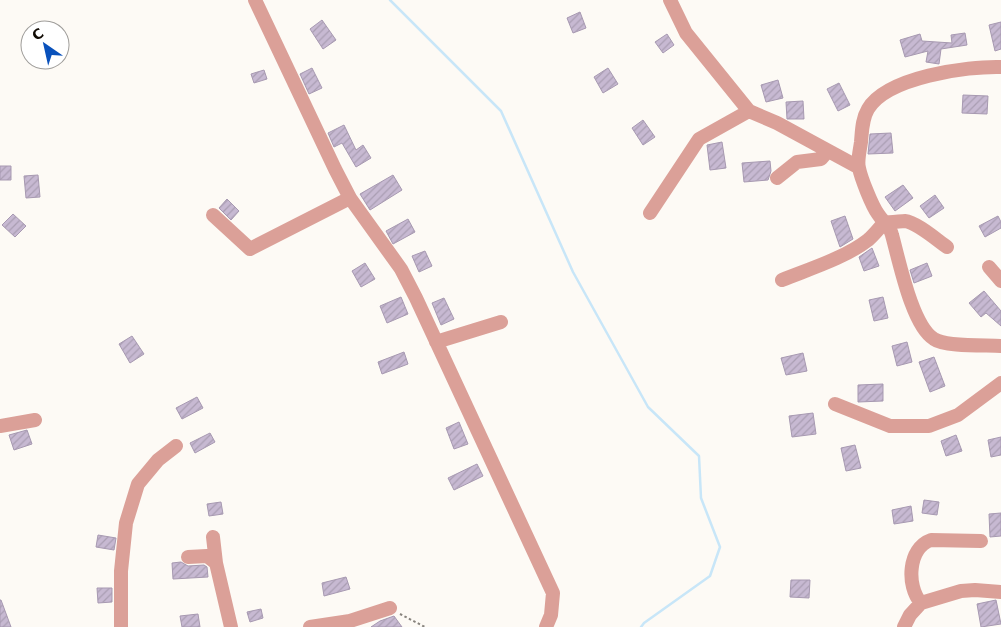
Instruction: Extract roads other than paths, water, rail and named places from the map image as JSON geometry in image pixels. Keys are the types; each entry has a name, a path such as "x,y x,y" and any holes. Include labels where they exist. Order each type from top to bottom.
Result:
{"street":[{"path":"255,0 350,198 401,269 553,593 551,615 546,627"},
{"path":"670,0 686,33 749,111 777,122 858,167"},
{"path":"1001,67 966,69 933,75 901,85 884,94 872,104 865,116 858,167 876,213 890,229 910,300 928,335 944,343 1001,346"},
{"path":"650,213 699,140 749,111"},
{"path":"777,178 797,162 821,159 828,150"},
{"path":"213,215 250,249 350,198"},
{"path":"885,222 896,223 905,221 914,224 947,247"},
{"path":"782,280 833,259 854,248 868,240 885,222"},
{"path":"989,267 1001,281"},
{"path":"436,342 500,322"},
{"path":"835,404 890,426 929,426 958,415 1001,383"},
{"path":"0,426 36,420"},
{"path":"121,627 121,570 126,523 138,484 158,460 176,446"},
{"path":"213,537 216,563 231,627"},
{"path":"921,603 913,593 911,583 914,560 918,548 923,542 931,540 981,541"},
{"path":"188,556 207,556 216,563"},
{"path":"904,627 910,615 921,603 961,591 1001,592"},
{"path":"310,627 350,621 390,608"}],"waterway":[{"path":"390,0 501,111 573,272 648,407 699,456 701,498 720,547 710,576 641,627"}]}
